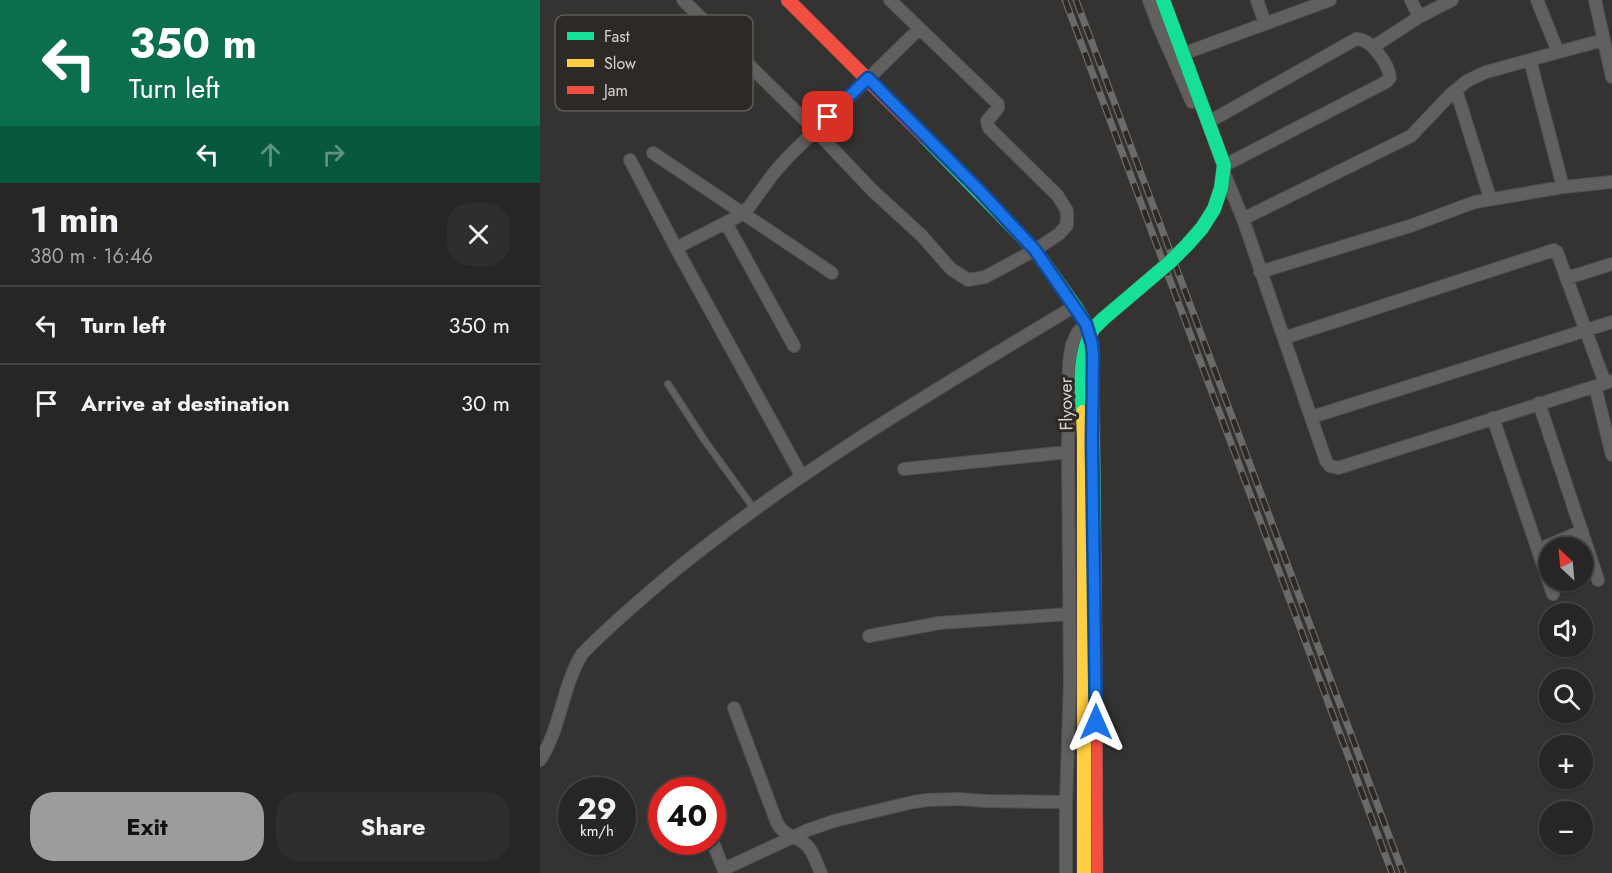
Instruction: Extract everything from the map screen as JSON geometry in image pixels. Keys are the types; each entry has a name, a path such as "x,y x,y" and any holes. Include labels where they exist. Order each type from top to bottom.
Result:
{"street":[{"path":"683,0 698,15"},
{"path":"788,0 978,189 1035,250 1086,324 1093,355 1096,873"},
{"path":"753,69 872,190 922,237 951,269 968,280 985,278 1059,234 1067,225 1068,217 1064,204 989,128 987,121 998,108 998,104 890,0"},
{"path":"1149,0 1243,219 1326,461 1330,466 1338,468 1604,383"},
{"name":"Flyover","path":"1084,873 1082,382 1085,352 1092,331 1131,294 1177,256 1193,238 1213,210 1221,193 1224,177 1224,165 1163,0"},
{"path":"1169,0 1229,162 1232,191"},
{"path":"1257,0 1265,23"},
{"path":"1188,52 1330,0"},
{"path":"1411,0 1419,17"},
{"path":"1373,46 1419,17 1452,0"},
{"path":"1537,0 1558,52"},
{"path":"1595,0 1612,77"},
{"path":"676,248 726,224 742,213 755,200 773,174 815,130 920,29"},
{"path":"1214,119 1356,39 1364,39 1373,46 1390,72 1389,80 1229,162"},
{"path":"1243,219 1411,136 1440,104 1467,81 1508,65 1603,40"},
{"path":"1530,60 1563,187"},
{"path":"1456,90 1490,198"},
{"path":"653,153 832,273"},
{"path":"630,160 801,475"},
{"path":"1260,272 1490,198 1612,182"},
{"path":"726,224 794,346"},
{"path":"1284,338 1551,250 1557,252 1604,383 1612,455"},
{"path":"1567,278 1612,264"},
{"path":"540,760 552,739 568,684 582,654 656,586 707,544 801,475 932,392 1075,306"},
{"path":"1312,417 1612,322"},
{"path":"1066,873 1070,682 1069,363 1077,333 1086,324"},
{"path":"1539,403 1598,580"},
{"path":"1493,418 1553,594"},
{"path":"904,469 1068,452"},
{"path":"1538,550 1582,531"},
{"path":"869,636 939,623 1069,614"},
{"path":"734,708 777,823 783,832 807,846 820,873"},
{"path":"718,855 725,871 791,836 834,821 927,800 1066,802"}],"lane":[{"path":"668,384 754,510"}],"railway":[{"path":"1065,0 1392,873"},
{"path":"1076,0 1403,873"}],"traffic: fast":[{"path":"1083,412 1083,359 1093,329 1187,245 1202,228 1214,209 1221,188 1224,165 1163,0"},
{"path":"926,138 1035,250 1086,324 1092,344 1095,628"}],"traffic: jam":[{"path":"788,0 926,138"},
{"path":"1095,628 1096,873"}],"traffic: slow":[{"path":"1083,412 1084,873"}],"route":[{"path":"828,117 868,78 1035,250 1086,324 1093,355 1096,722"}]}
